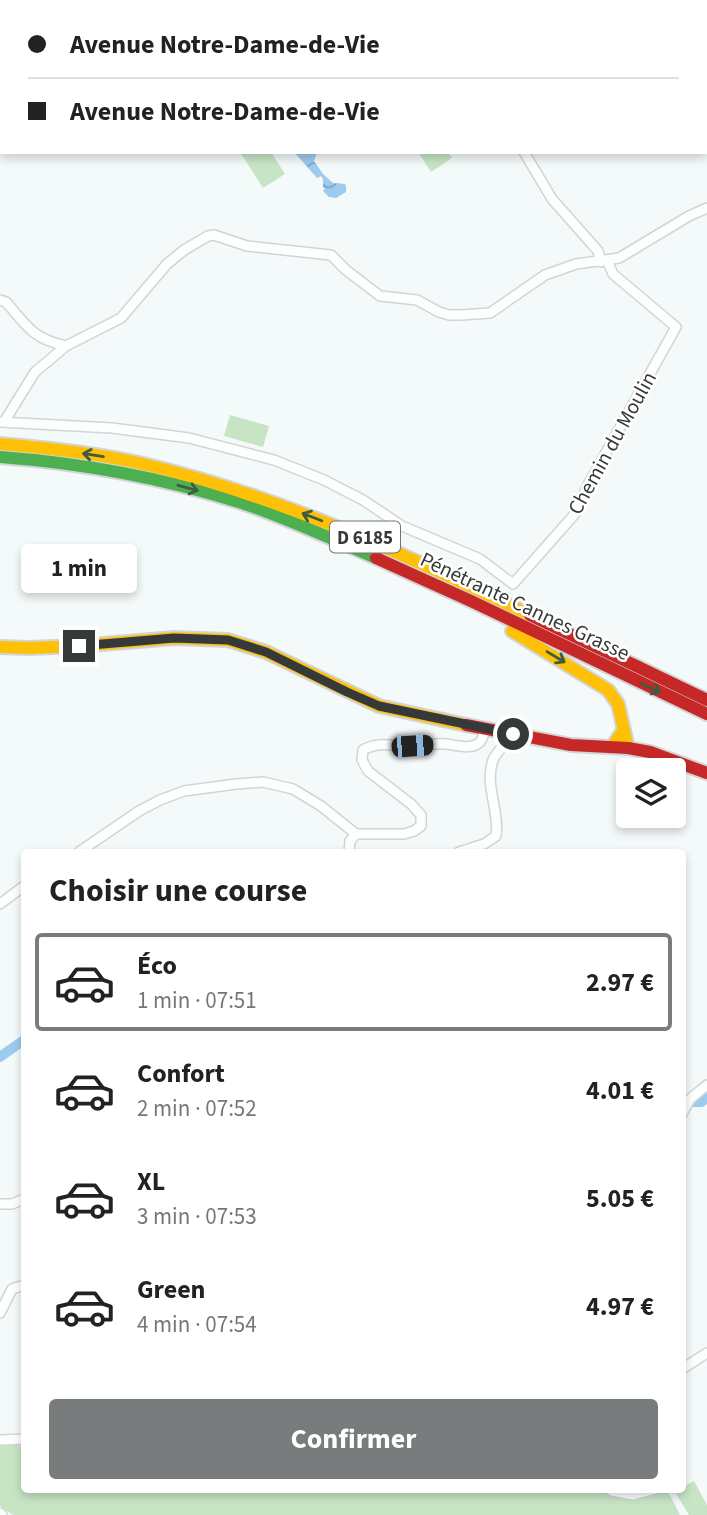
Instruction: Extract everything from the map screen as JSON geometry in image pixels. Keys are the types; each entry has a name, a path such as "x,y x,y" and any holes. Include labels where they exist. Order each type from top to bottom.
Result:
{"main road":[{"name":"Pénétrante Cannes Grasse","path":"0,444 132,461 202,479 276,503 377,542 707,700"},
{"name":"Pénétrante Cannes Grasse","path":"0,457 113,470 199,491 271,514 368,554 707,713"},
{"path":"435,585 608,690 618,704 628,748"},
{"path":"0,647 68,647 174,638 228,640 266,652 379,706 572,745 650,752 707,773"},
{"path":"607,650 707,691"},
{"path":"612,747 623,731"}],"street":[{"path":"525,154 552,199 604,261"},
{"path":"2,422 35,372 66,346 121,318 175,257 201,240 215,235 247,246 331,256 346,271 380,296 418,300 449,316 490,313 545,275 576,264 619,258 707,208"},
{"name":"Chemin du Moulin","path":"2,422 112,428 189,438 274,460 324,480 363,500 402,526 480,559 513,584 574,515 676,327 614,274 604,261"},
{"path":"0,300 6,302 34,334 66,346"},
{"path":"83,849 139,811 184,791 263,782 293,789 321,806 356,834 404,834 414,831 421,826 421,815 368,771 362,760 363,750 383,744 444,744 467,747 479,743 485,728"},
{"path":"468,849 491,841 496,836 498,824 489,777 494,758 513,734"},
{"path":"350,849 356,834"},
{"path":"0,904 21,888"},
{"path":"686,1107 707,1085"},
{"path":"0,1204 12,1204 21,1200"},
{"path":"0,1313 12,1289 21,1286"},
{"path":"686,1366 707,1353"},
{"path":"0,1440 21,1439"},
{"path":"622,1493 641,1493"}],"green space":[{"path":"241,154 272,154 285,174 263,188"},
{"path":"419,154 449,154 452,158 431,172"},
{"path":"230,415 269,426 263,447 224,436"},
{"path":"21,1444 21,1493 669,1493 680,1515 13,1515 0,1506 0,1445"},
{"path":"694,1481 707,1505 707,1515 689,1515 676,1493 686,1493 686,1485"}],"water":[{"path":"296,154 316,154 314,161 323,174 333,183 345,184 346,192 336,198 329,197 323,191 323,179 321,176 317,178"}],"waterway":[{"path":"0,1057 21,1042"},
{"path":"686,1102 701,1102 707,1098"}],"traffic: fast":[{"path":"0,457 122,473 212,494 276,515 376,558"}],"traffic: slow":[{"path":"0,444 72,451 125,460 194,477 341,529 530,615"},
{"path":"512,631 608,690 618,704 628,748"},
{"path":"0,647 79,646 174,638 228,640 266,652 379,706 466,725"},
{"path":"612,747 623,731"}],"traffic: jam":[{"path":"376,558 707,714"},
{"path":"530,615 707,700"},
{"path":"466,725 571,745 650,752 707,773"}],"route":[{"path":"79,646 174,638 228,640 266,652 379,706 513,734"}]}
